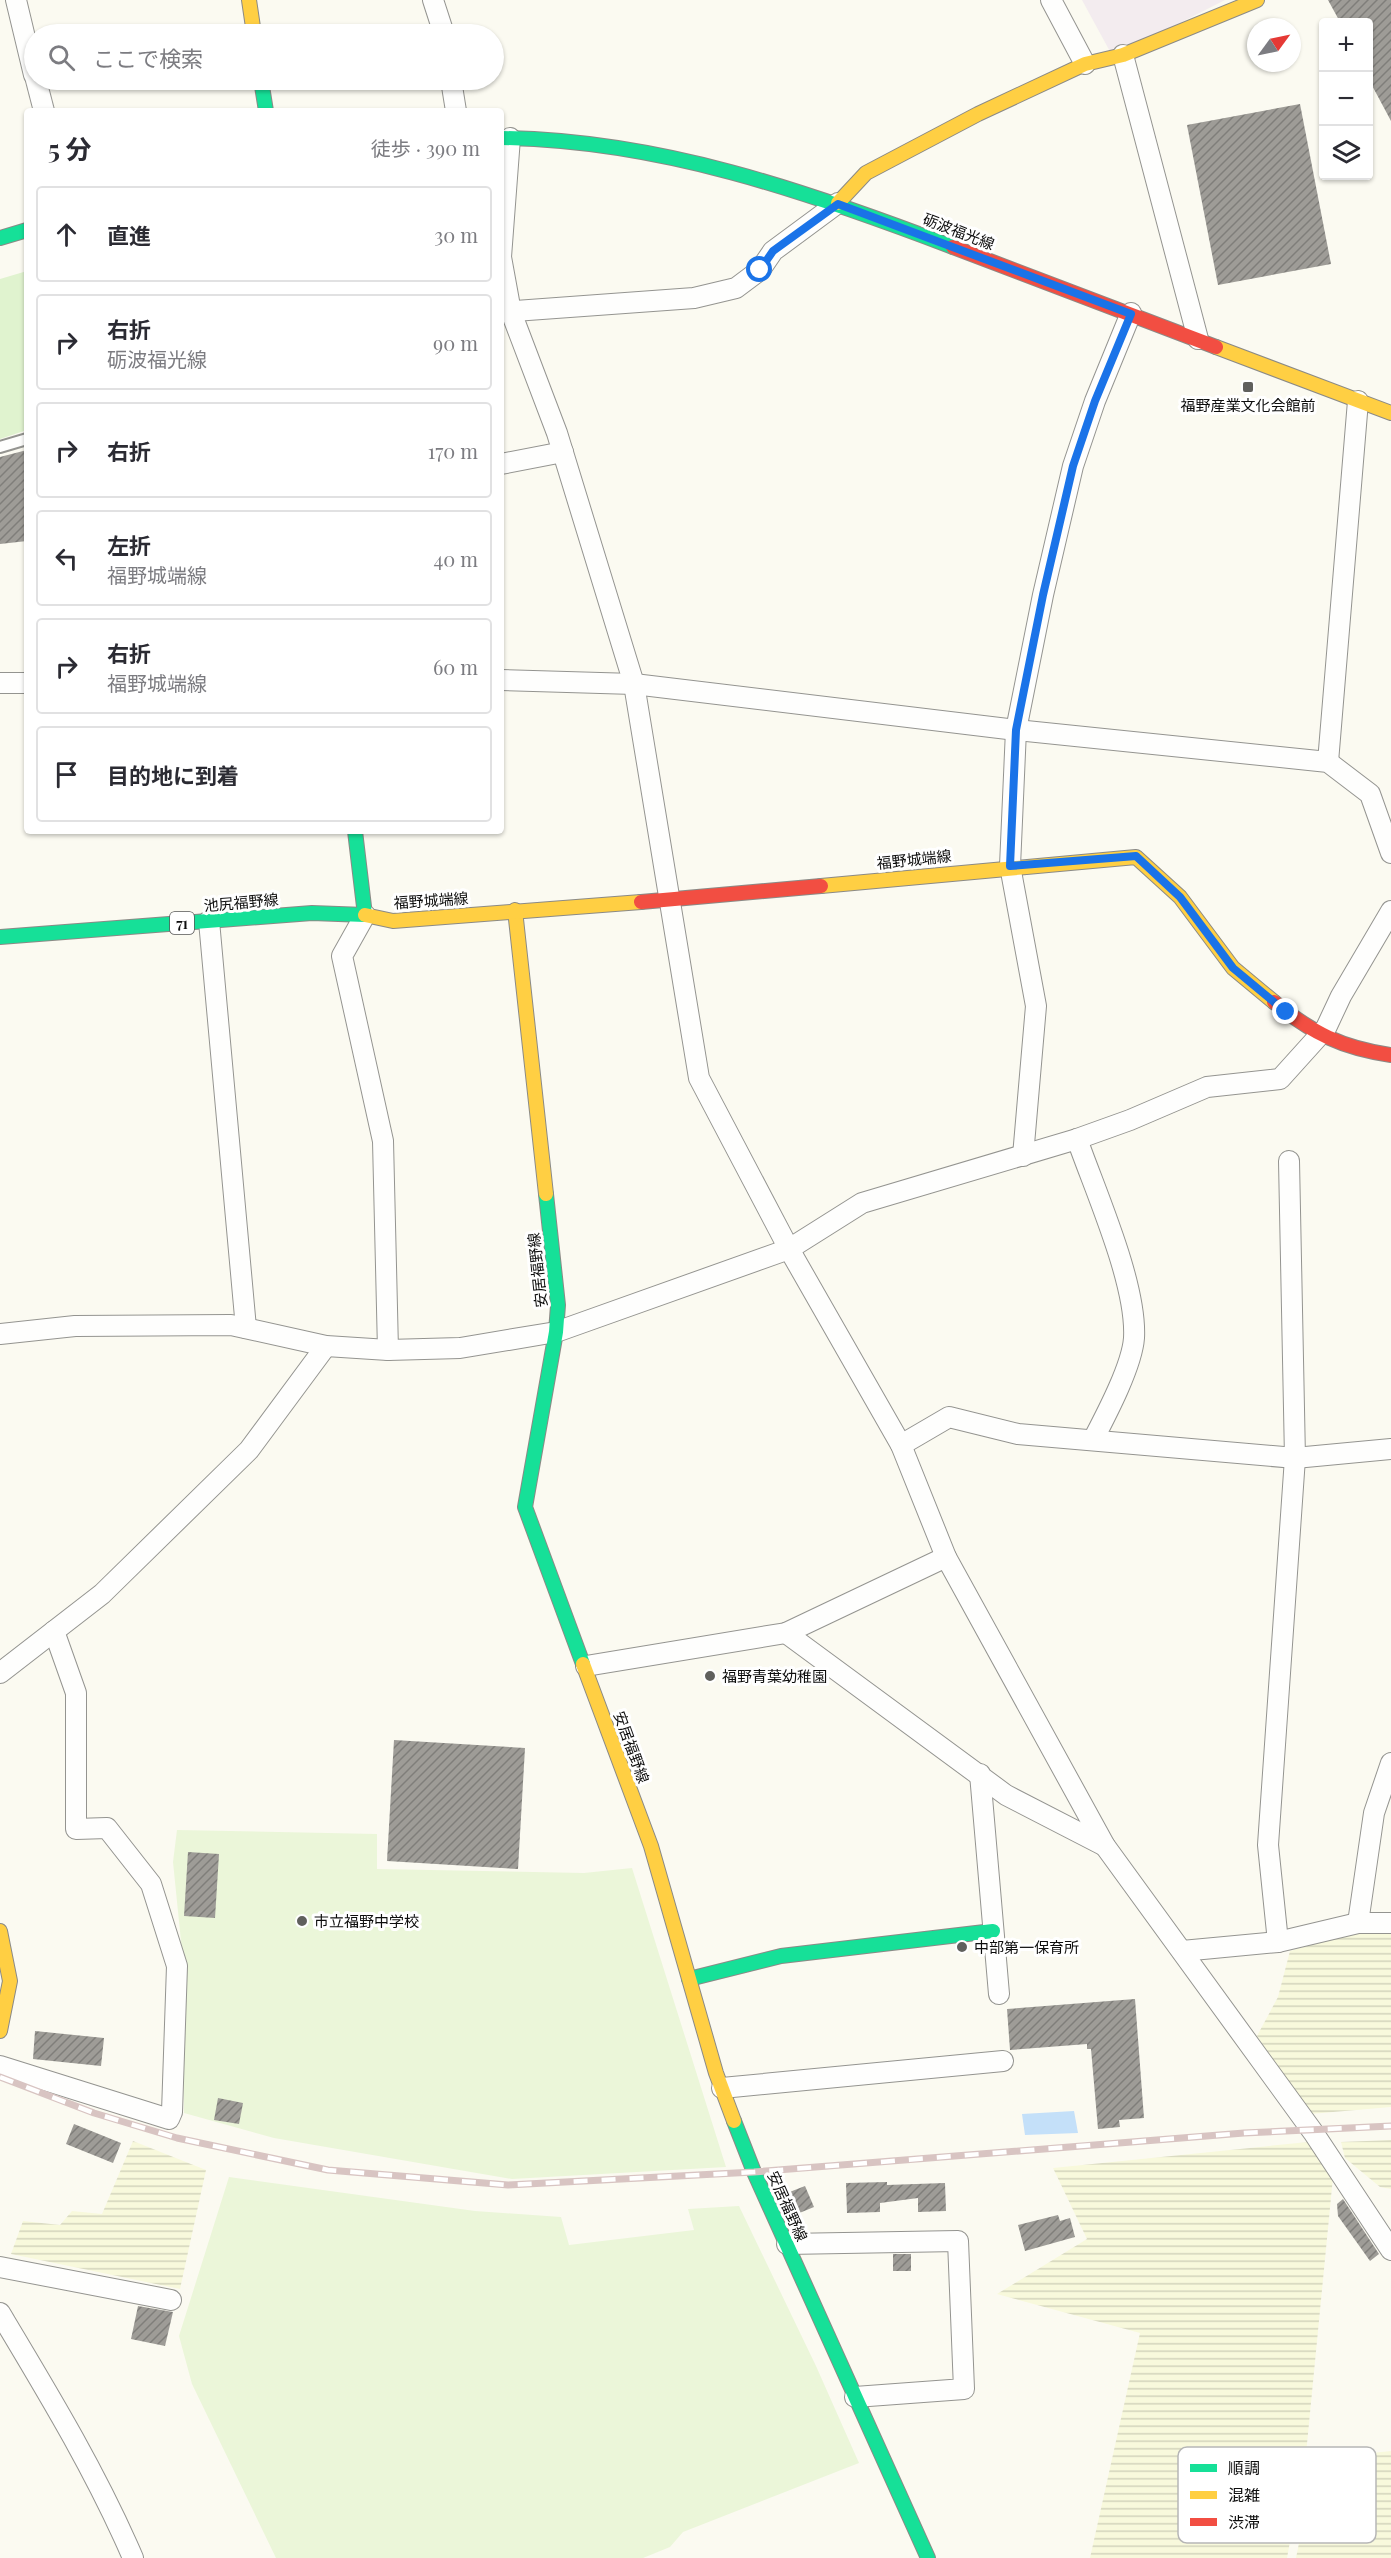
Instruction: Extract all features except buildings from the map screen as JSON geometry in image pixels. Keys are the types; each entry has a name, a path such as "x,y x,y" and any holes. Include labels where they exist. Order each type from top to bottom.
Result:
{"main road":[{"path":"249,0 253,24"},
{"path":"838,204 866,172 978,114 1084,64 1123,55 1257,0"},
{"path":"263,90 266,108"},
{"name":"砺波福光線","path":"506,138 613,145 755,177 838,204 1391,413"},
{"path":"0,238 24,231"},
{"path":"355,834 365,915"},
{"name":"福野城端線","path":"365,915 393,921 670,900 1010,866 1136,856 1180,897 1233,968 1320,1036 1371,1052 1391,1055"},
{"name":"安居福野線","path":"515,910 558,1305 556,1332 525,1507 651,1846 722,2088 754,2172 928,2558"},
{"name":"池尻福野線","path":"0,937 312,913 365,915"},
{"path":"0,1930 10,1981 0,2031"},
{"path":"689,1979 781,1956 993,1931"}],"street":[{"path":"16,0 24,33"},
{"path":"433,0 441,24"},
{"path":"1051,0 1084,64"},
{"path":"1123,55 1198,339"},
{"path":"39,90 43,108"},
{"path":"453,90 456,108"},
{"path":"504,186 506,138"},
{"path":"506,312 694,298 736,288 760,270 773,251 838,204"},
{"path":"504,290 506,312 563,452 634,684 699,1078 789,1249 900,1445 946,1557 1105,1846 1313,2132 1391,2250"},
{"path":"1023,1156 1036,1006 1010,866 1016,730 1043,595 1073,466 1095,401 1131,314"},
{"path":"1328,762 1358,401"},
{"path":"504,463 563,452"},
{"path":"504,680 634,684 1016,730 1328,762 1370,794 1391,852"},
{"path":"0,684 24,683"},
{"path":"0,1334 75,1326 231,1325 326,1346 388,1350 460,1348 556,1332 789,1249 862,1203 1077,1139 1207,1087 1281,1079 1320,1036 1391,911"},
{"path":"365,915 342,956 383,1141 388,1350"},
{"path":"209,921 246,1328"},
{"path":"1077,1139 1130,1293 1134,1339 1113,1402 1093,1440"},
{"path":"1278,1942 1268,1845 1295,1458 1289,1161"},
{"path":"0,1673 102,1594 249,1450 326,1346"},
{"path":"900,1445 948,1417 1018,1434 1295,1458 1391,1449"},
{"path":"586,1666 786,1633 946,1557"},
{"path":"0,2066 170,2119 177,1966 152,1884 107,1828 76,1829 76,1693 54,1632"},
{"path":"786,1633 1006,1795 1105,1846"},
{"path":"1358,1923 1374,1813 1391,1763"},
{"path":"980,1774 999,1994"},
{"path":"1182,1951 1278,1942 1358,1923 1391,1923"},
{"path":"722,2088 1003,2061"},
{"path":"787,2244 958,2241 964,2389 855,2397"},
{"path":"0,2266 171,2300"},
{"path":"0,2313 76,2439 114,2512 133,2558"}],"lane":[{"path":"0,447 24,440"}],"shaded area":[{"path":"1082,0 1225,0 1113,57"}],"green space":[{"path":"24,272 24,431 0,439 0,279"},
{"path":"177,1830 377,1834 377,1869 584,1873 632,1868 726,2167 512,2179 274,2138 184,2113 182,1951 173,1862"},
{"path":"1360,1931 1391,1932 1391,2107 1310,2114 1257,2036 1278,1997 1290,1951"},
{"path":"1391,2140 1391,2189 1380,2187 1345,2158 1341,2142"},
{"path":"133,2141 206,2170 180,2289 11,2254 23,2221 60,2225 72,2211 102,2214"},
{"path":"1308,2142 1333,2177 1307,2447 1178,2447 1178,2543 1290,2543 1287,2558 1090,2558 1140,2333 997,2294 1087,2239 1053,2168"},
{"path":"229,2177 475,2211 561,2217 569,2245 694,2230 688,2209 739,2206 816,2366 859,2463 683,2532 670,2547 643,2558 276,2558 192,2384 179,2336"},
{"path":"1391,2451 1391,2558 1296,2558 1299,2543 1376,2543 1376,2453"}],"water":[{"path":"1074,2111 1078,2133 1025,2135 1022,2114"}],"railway":[{"path":"0,2077 94,2113 177,2138 328,2170 508,2185 754,2172 1244,2133 1391,2126"}],"traffic: fast":[{"path":"263,90 266,108"},
{"path":"504,138 560,141 618,148 731,172 787,188 953,247"},
{"path":"0,238 24,231"},
{"path":"0,937 312,913 365,915 355,834"},
{"path":"546,1194 558,1305 556,1332 525,1507 583,1664"},
{"path":"689,1979 781,1956 993,1931"},
{"path":"734,2121 754,2172 928,2558"}],"traffic: slow":[{"path":"249,0 253,24"},
{"path":"838,203 866,173 978,114 1085,64 1123,55 1257,0"},
{"path":"1216,347 1391,413"},
{"path":"821,886 1136,857 1180,897 1233,968 1274,1002"},
{"path":"365,915 393,921 641,902"},
{"path":"515,910 546,1194"},
{"path":"583,1664 651,1846 716,2073 734,2121"},
{"path":"0,1931 10,1981 0,2031"}],"traffic: jam":[{"path":"953,247 1216,347"},
{"path":"641,902 821,886"},
{"path":"1274,1002 1328,1038 1357,1048 1391,1055"}],"place":[{"name":"福野産業文化会館前","path":"1248,387"},
{"name":"福野青葉幼稚園","path":"710,1676"},
{"name":"市立福野中学校","path":"302,1921"},
{"name":"中部第一保育所","path":"962,1947"}],"route":[{"path":"760,270 773,251 838,204 1131,314 1095,401 1073,466 1043,595 1016,730 1010,866 1136,856 1180,897 1233,968 1286,1012"}]}
